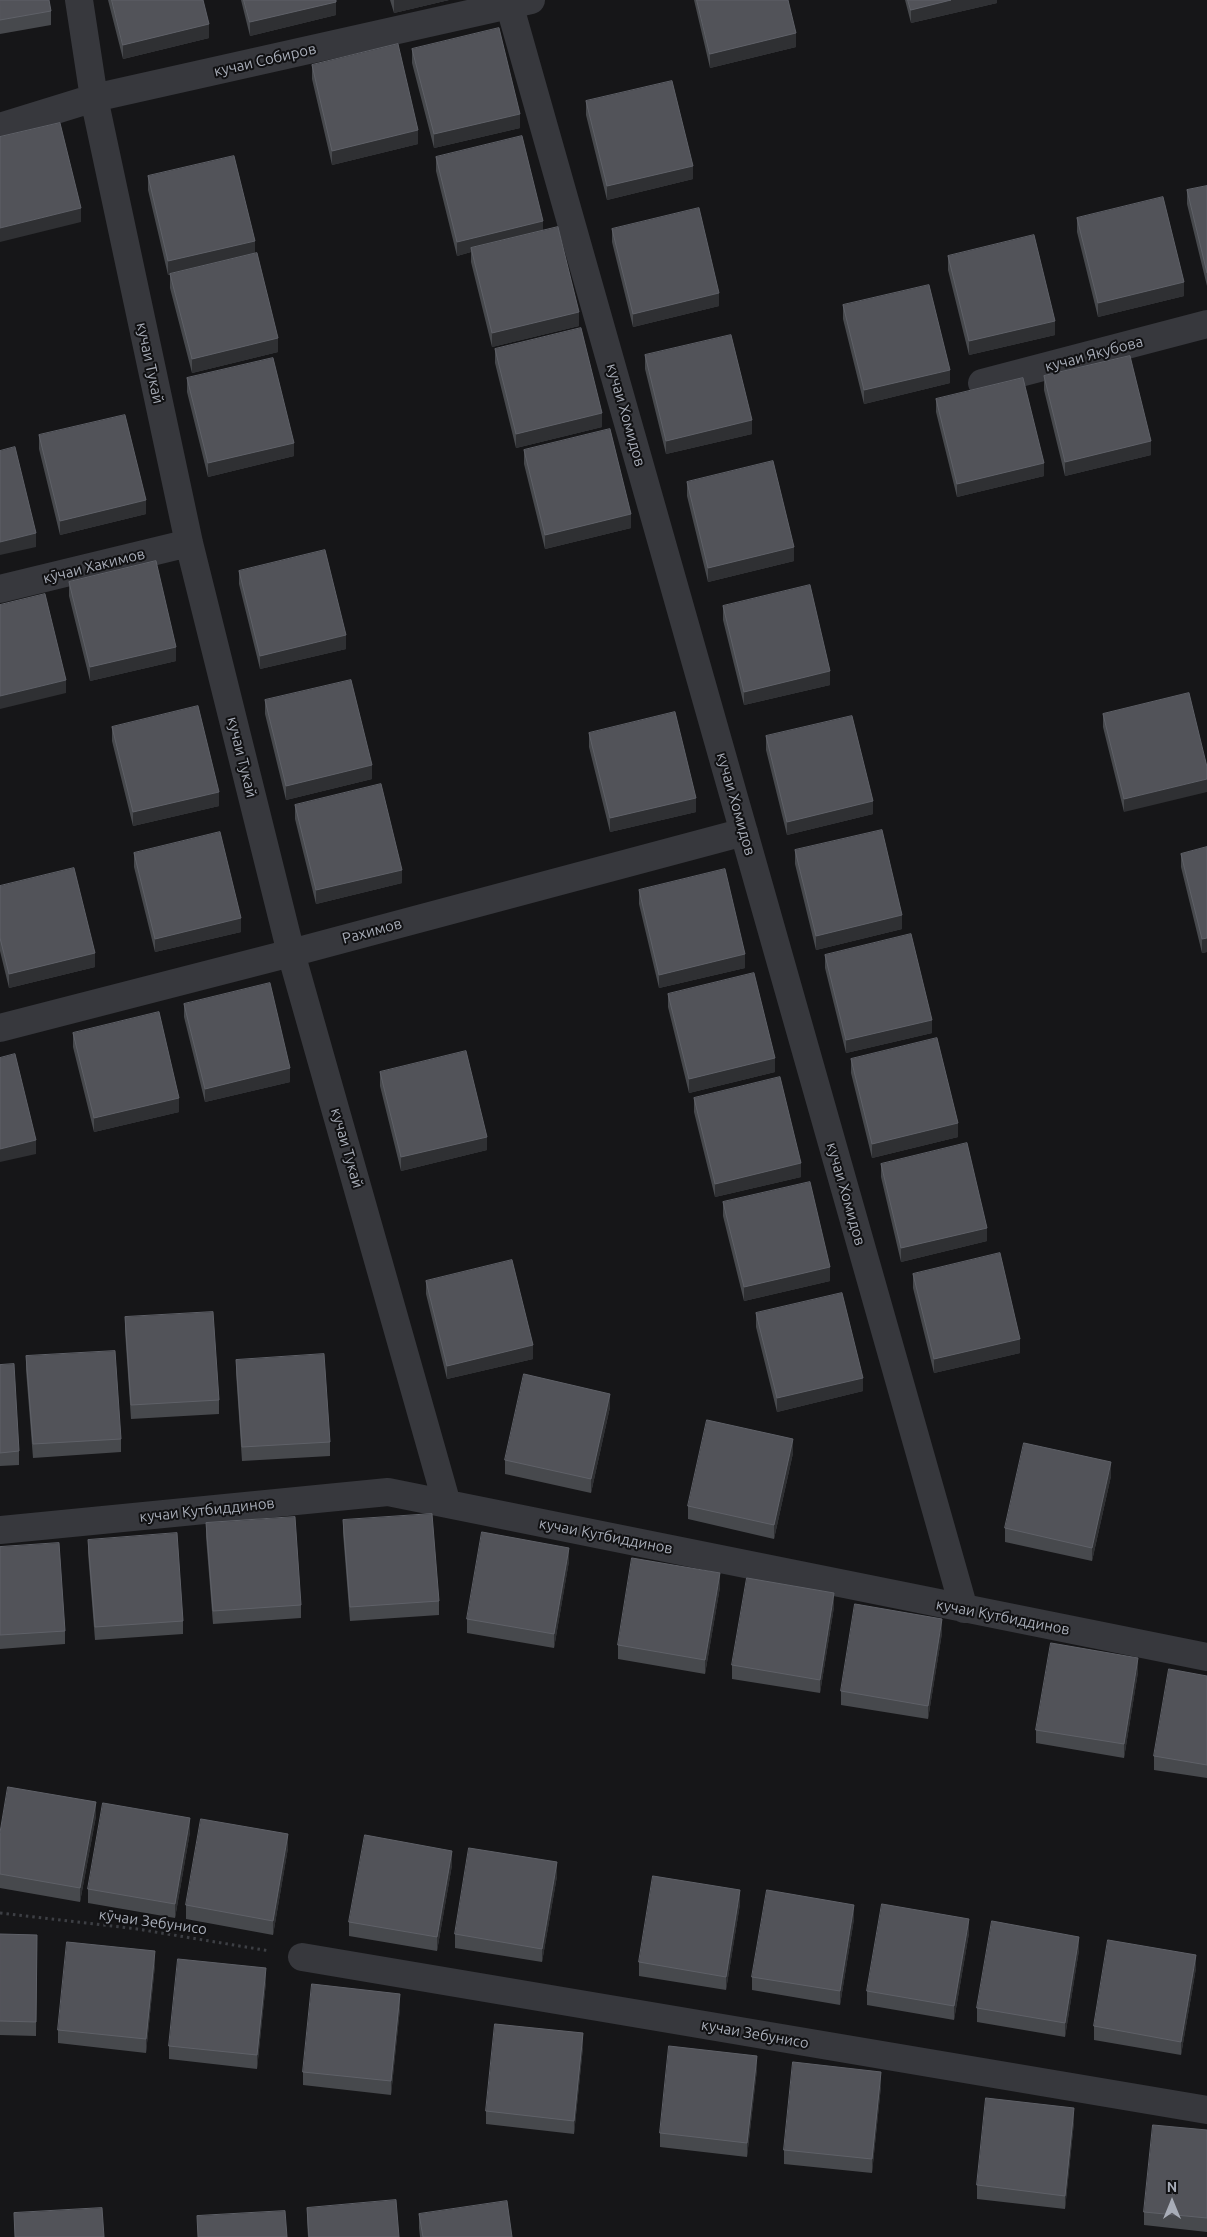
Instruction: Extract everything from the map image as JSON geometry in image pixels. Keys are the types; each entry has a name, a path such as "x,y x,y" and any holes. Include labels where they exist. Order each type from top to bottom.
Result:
{"street":[{"name":"кучаи Тукай","path":"79,0 94,98 189,543 292,953 447,1504"},
{"name":"кучаи Собиров","path":"0,127 94,98 516,2"},
{"name":"кучаи Хомидов","path":"516,2 744,832 964,1609"},
{"name":"кучаи Якубова","path":"982,384 1207,324"},
{"name":"кӯчаи Хакимов","path":"0,589 189,543"},
{"name":"Рахимов","path":"0,1028 292,953 744,832"},
{"name":"кучаи Кутбиддинов","path":"0,1530 388,1492 1207,1657"},
{"name":"кучаи Зебунисо","path":"302,1957 1207,2110"}],"path":[{"name":"кӯчаи Зебунисо","path":"0,1913 137,1929 302,1957"}],"building":[{"path":"0,0 49,0 51,11 0,20"},
{"path":"112,0 203,0 209,24 123,45"},
{"path":"244,0 336,0 336,2 250,22"},
{"path":"697,0 788,0 796,33 710,54"},
{"path":"908,0 951,0 911,10"},
{"path":"499,28 520,114 434,134 412,49"},
{"path":"398,44 418,130 332,151 312,65"},
{"path":"672,81 693,166 607,186 586,101"},
{"path":"60,123 81,208 0,228 0,137"},
{"path":"522,136 543,221 457,242 436,157"},
{"path":"234,156 255,241 168,261 148,176"},
{"path":"1207,186 1207,273 1187,190"},
{"path":"1163,197 1184,282 1098,303 1077,218"},
{"path":"699,208 719,293 633,314 612,229"},
{"path":"558,227 579,312 492,333 471,248"},
{"path":"1034,235 1055,321 969,341 948,256"},
{"path":"257,253 278,338 192,359 170,274"},
{"path":"929,285 950,370 864,390 843,305"},
{"path":"581,328 602,413 516,434 495,349"},
{"path":"731,335 752,420 666,441 645,355"},
{"path":"1130,356 1151,441 1065,462 1044,376"},
{"path":"273,358 294,443 208,463 187,378"},
{"path":"1023,378 1044,463 957,484 936,399"},
{"path":"125,415 146,500 60,521 39,435"},
{"path":"610,429 631,514 545,535 524,450"},
{"path":"15,447 36,533 0,542 0,451"},
{"path":"773,461 794,547 708,568 687,482"},
{"path":"325,550 346,635 260,656 239,571"},
{"path":"156,561 176,647 90,667 69,582"},
{"path":"810,585 830,671 744,692 723,606"},
{"path":"45,594 66,680 0,696 0,605"},
{"path":"351,680 372,765 286,786 265,700"},
{"path":"1189,693 1207,767 1207,779 1124,799 1103,714"},
{"path":"198,706 219,792 133,812 112,727"},
{"path":"675,712 696,798 610,818 589,733"},
{"path":"852,716 873,801 787,822 766,736"},
{"path":"381,784 402,870 316,890 295,805"},
{"path":"882,830 902,915 816,936 795,850"},
{"path":"220,832 241,918 155,939 134,853"},
{"path":"1207,847 1207,938 1202,939 1181,854"},
{"path":"74,868 95,953 9,974 0,938 0,886"},
{"path":"725,869 745,954 659,975 639,890"},
{"path":"911,934 932,1020 846,1040 825,955"},
{"path":"754,973 775,1058 689,1079 668,994"},
{"path":"270,983 290,1068 205,1089 184,1004"},
{"path":"159,1012 179,1098 94,1118 73,1033"},
{"path":"937,1038 958,1123 872,1144 851,1059"},
{"path":"466,1051 487,1137 401,1157 380,1072"},
{"path":"15,1054 36,1140 0,1149 0,1058"},
{"path":"780,1077 801,1163 715,1184 694,1098"},
{"path":"967,1143 987,1228 901,1248 881,1164"},
{"path":"810,1182 830,1267 744,1287 723,1202"},
{"path":"1000,1253 1020,1339 934,1359 913,1274"},
{"path":"512,1260 533,1345 447,1366 426,1281"},
{"path":"842,1293 863,1378 777,1398 756,1313"},
{"path":"213,1312 219,1400 131,1405 125,1317"},
{"path":"115,1351 121,1439 33,1444 26,1356"},
{"path":"324,1354 330,1442 242,1447 236,1360"},
{"path":"14,1364 19,1451 0,1453 0,1365"},
{"path":"524,1374 610,1394 591,1479 505,1460"},
{"path":"707,1420 793,1439 774,1525 688,1506"},
{"path":"1024,1443 1111,1462 1092,1548 1005,1528"},
{"path":"432,1514 439,1601 350,1607 343,1520"},
{"path":"295,1517 301,1605 213,1611 206,1523"},
{"path":"482,1532 569,1548 554,1634 467,1619"},
{"path":"177,1533 183,1621 95,1627 88,1540"},
{"path":"59,1543 65,1631 0,1635 0,1547"},
{"path":"632,1558 720,1573 705,1660 618,1645"},
{"path":"747,1578 834,1593 820,1680 732,1665"},
{"path":"855,1604 942,1619 928,1706 841,1691"},
{"path":"1051,1643 1138,1658 1124,1744 1036,1730"},
{"path":"1169,1669 1207,1676 1207,1765 1154,1756"},
{"path":"8,1787 96,1802 80,1888 0,1874 0,1833"},
{"path":"103,1803 190,1818 175,1904 88,1889"},
{"path":"201,1819 288,1834 273,1921 186,1905"},
{"path":"365,1835 452,1851 437,1937 349,1922"},
{"path":"469,1848 557,1862 542,1949 455,1934"},
{"path":"653,1876 740,1890 726,1977 639,1962"},
{"path":"767,1890 854,1905 840,1991 752,1977"},
{"path":"882,1904 969,1919 954,2006 867,1991"},
{"path":"992,1921 1079,1937 1065,2023 977,2008"},
{"path":"0,1934 37,1935 36,2022 0,2021"},
{"path":"1108,1940 1196,1955 1181,2042 1094,2026"},
{"path":"67,1942 155,1951 146,2039 58,2030"},
{"path":"178,1959 266,1968 257,2055 169,2046"},
{"path":"312,1984 400,1994 391,2081 303,2072"},
{"path":"495,2024 583,2033 574,2121 486,2111"},
{"path":"669,2046 757,2056 747,2143 660,2133"},
{"path":"793,2062 881,2072 872,2159 784,2150"},
{"path":"986,2098 1074,2108 1065,2196 977,2185"},
{"path":"1153,2125 1207,2130 1207,2218 1144,2212"},
{"path":"396,2200 399,2237 309,2237 307,2208"},
{"path":"507,2201 512,2237 423,2237 419,2214"},
{"path":"102,2208 104,2237 15,2237 14,2213"},
{"path":"285,2211 287,2237 198,2237 197,2216"}]}
